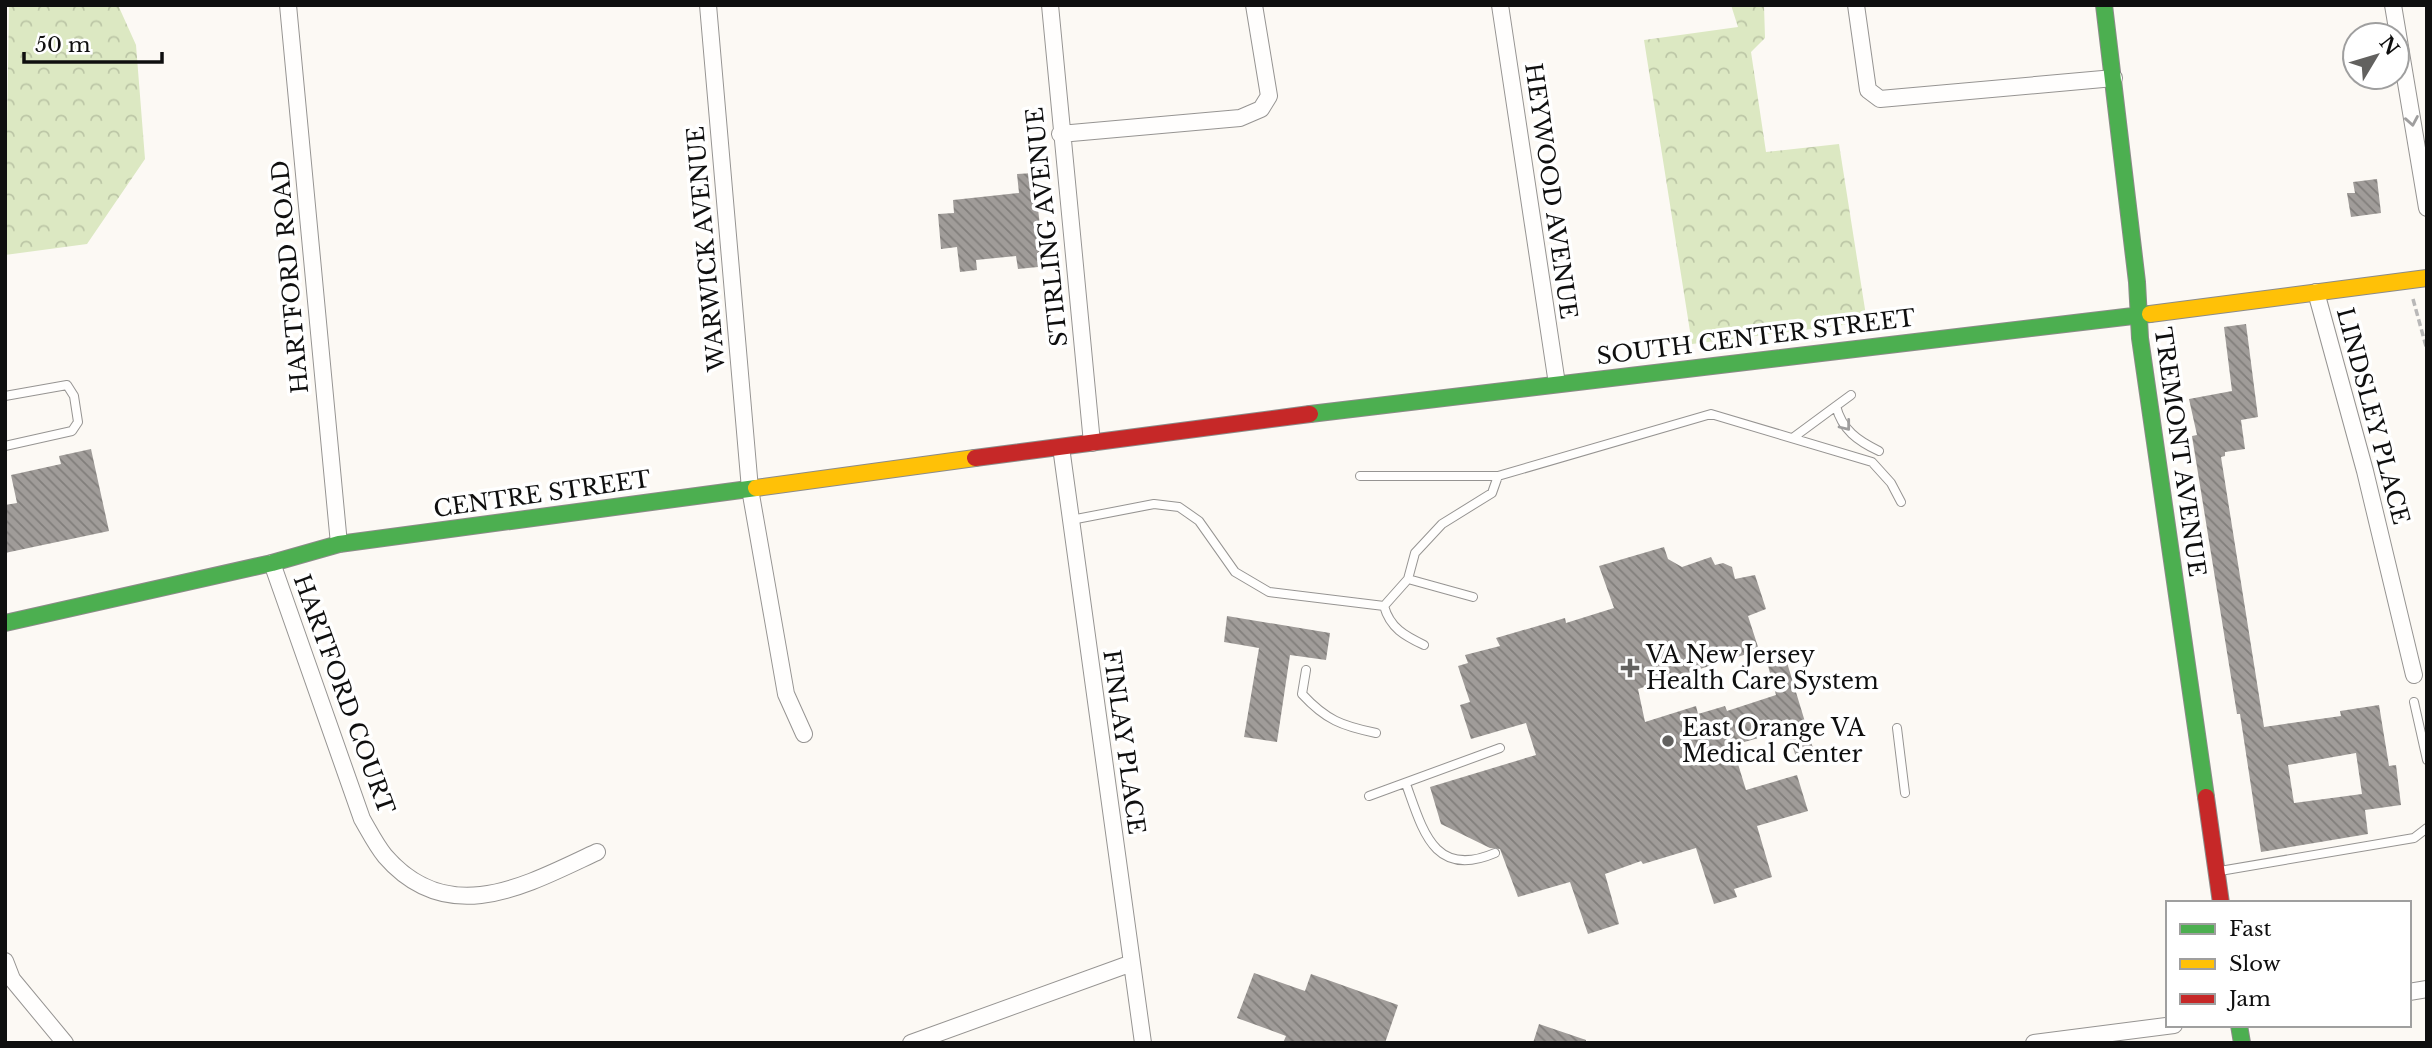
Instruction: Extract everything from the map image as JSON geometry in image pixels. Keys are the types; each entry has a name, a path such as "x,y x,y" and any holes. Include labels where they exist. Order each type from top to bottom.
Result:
{"main road":[{"name":"TREMONT AVENUE","path":"2104,5 2137,282 2138,315 2221,901"},
{"name":"SOUTH CENTER STREET","path":"1091,443 2427,278"},
{"name":"CENTRE STREET","path":"5,623 272,563 339,544 1091,443"}],"street":[{"name":"HARTFORD ROAD","path":"288,5 339,544"},
{"name":"WARWICK AVENUE","path":"708,5 750,489 786,694 804,734"},
{"name":"STIRLING AVENUE","path":"1050,5 1091,443"},
{"path":"1060,134 1240,118 1261,109 1269,96 1254,5"},
{"name":"HEYWOOD AVENUE","path":"1500,5 1556,384"},
{"path":"1856,5 1868,90 1880,99 2113,79"},
{"path":"2393,5 2427,208"},
{"name":"LINDSLEY PLACE","path":"2316,292 2365,471 2414,675"},
{"name":"FINLAY PLACE","path":"1061,447 1143,1043"},
{"name":"HARTFORD COURT","path":"272,563 362,819 385,855 405,873 430,888 455,894 504,893 597,852"},
{"path":"5,961 9,986 65,1043"},
{"path":"911,1043 1132,963"},
{"path":"2034,1043 2166,1026"}],"lane":[{"path":"5,397 66,385 74,396 78,422 72,431 5,446"},
{"path":"1794,438 1851,395"},
{"path":"1836,406 1839,420 1858,441 1879,451"},
{"path":"1360,477 1498,476 1711,414 1872,462 1891,483 1901,502"},
{"path":"1384,606 1408,579 1415,553 1442,524 1492,493 1498,476"},
{"path":"1071,520 1154,504 1179,507 1199,521 1235,572 1269,592 1384,606"},
{"path":"1408,579 1473,597"},
{"path":"1384,606 1387,617 1401,634 1424,645"},
{"path":"1306,670 1302,694 1319,712 1342,726 1376,733"},
{"path":"2414,702 2427,760"},
{"path":"1897,728 1905,793"},
{"path":"1369,796 1500,748"},
{"path":"1406,783 1433,847 1451,861 1473,862 1494,853"},
{"path":"2217,871 2414,838 2427,828"}],"path":[{"path":"2412,297 2427,350"}],"green space":[{"path":"9,5 118,5 136,45 145,159 87,244 5,255"},
{"path":"1731,5 1764,5 1765,38 1751,52 1766,152 1839,144 1867,322 1692,344 1644,40 1738,27"}],"building":[{"path":"1034,173 1043,253 1037,253 1038,267 1018,269 1016,256 976,260 977,270 960,272 957,247 941,249 938,214 954,213 953,200 1019,193 1017,174"},
{"path":"2377,179 2381,213 2351,217 2347,193 2355,193 2353,182"},
{"path":"2246,324 2258,417 2241,420 2245,449 2225,452 2225,456 2221,457 2264,727 2341,716 2340,711 2379,705 2389,766 2396,765 2401,805 2365,810 2368,834 2261,852 2192,436 2197,435 2189,399 2232,391 2224,327","holes":["2356,753 2362,794 2294,803 2288,765"]},
{"path":"91,449 109,531 5,553 5,505 17,503 11,475 61,464 59,456"},
{"name":"East Orange VA Medical Center","path":"1664,547 1668,559 1682,567 1711,557 1715,565 1723,563 1732,567 1735,579 1755,575 1766,609 1748,616 1759,650 1638,689 1645,722 1696,706 1698,714 1725,706 1727,711 1776,695 1767,662 1785,656 1816,758 1798,763 1787,730 1737,744 1739,750 1734,751 1746,790 1797,775 1808,811 1757,826 1772,877 1734,889 1737,897 1714,904 1696,848 1643,864 1641,861 1605,874 1619,924 1588,934 1570,882 1518,897 1500,849 1490,848 1441,824 1430,787 1536,755 1526,723 1471,739 1460,705 1470,702 1458,666 1468,663 1465,655 1500,646 1496,638 1565,618 1566,623 1614,608 1599,566"},
{"path":"1227,616 1330,633 1326,660 1290,655 1277,742 1244,737 1259,648 1224,642"},
{"path":"1254,973 1305,991 1311,974 1398,1005 1385,1043 1283,1043 1286,1036 1237,1018"},
{"path":"1539,1024 1586,1040 1586,1043 1533,1043"}],"traffic: fast":[{"path":"2104,5 2137,282 2140,338 2206,797"},
{"path":"1310,414 2150,314"},
{"path":"5,623 272,563 339,544 756,488"},
{"path":"2239,1027 2242,1043"}],"traffic: slow":[{"path":"2150,314 2427,278"},
{"path":"756,488 975,458"}],"traffic: jam":[{"path":"975,458 1310,414"},
{"path":"2206,797 2221,901"}],"place":[{"name":"VA New Jersey Health Care System","path":"1630,668"},
{"name":"East Orange VA Medical Center","path":"1668,741"}]}
